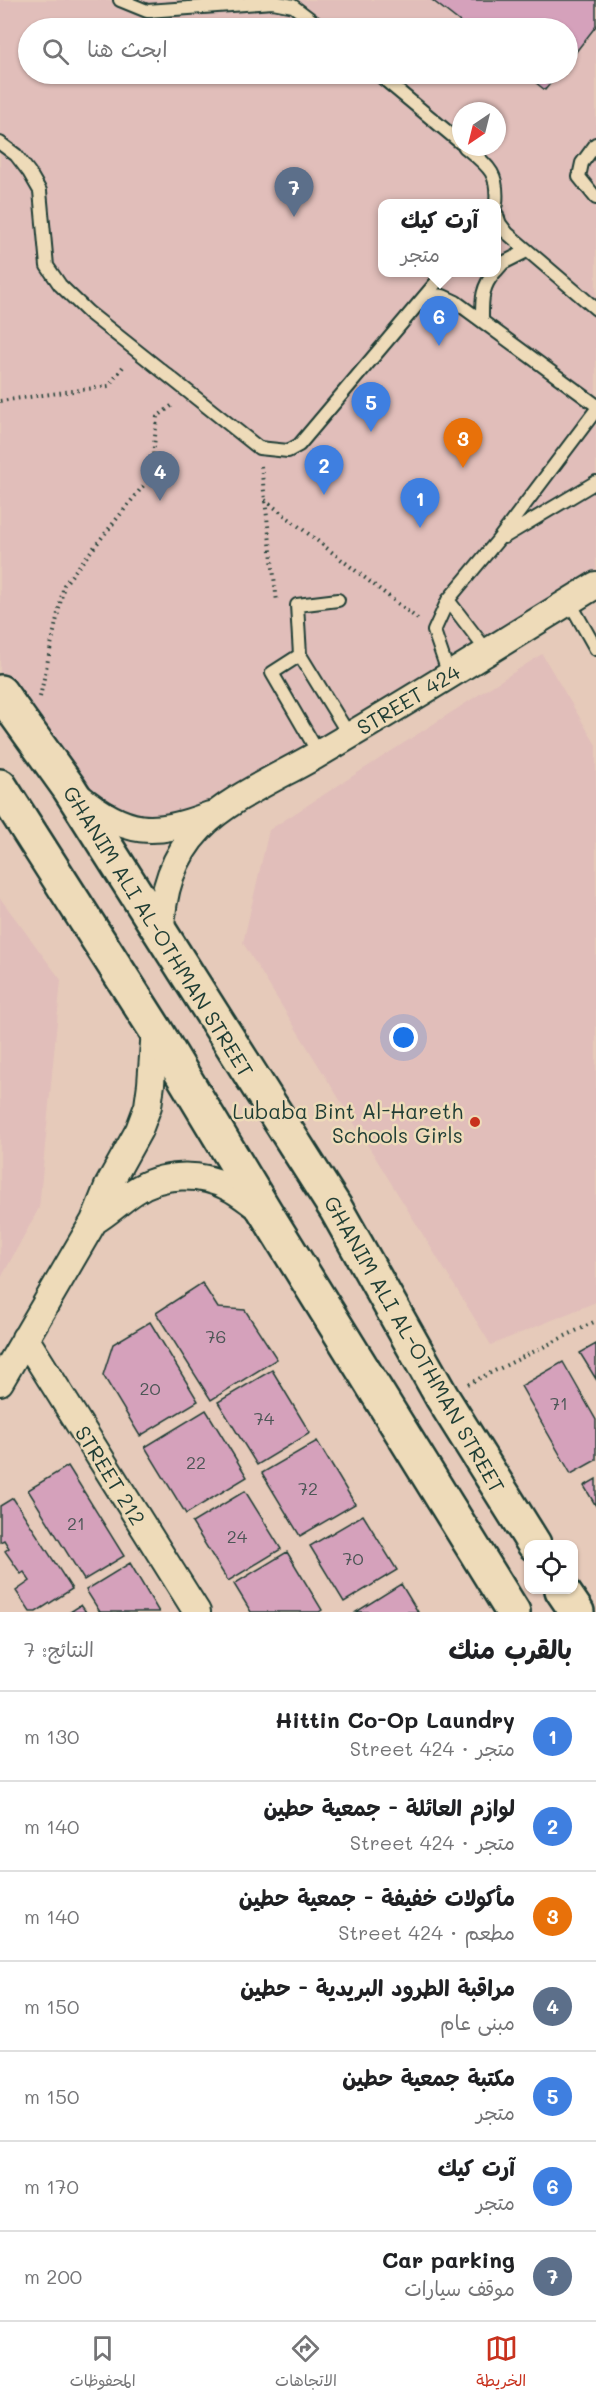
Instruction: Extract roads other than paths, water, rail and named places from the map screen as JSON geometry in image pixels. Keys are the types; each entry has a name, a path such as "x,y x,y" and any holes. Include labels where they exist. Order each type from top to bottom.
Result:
{"street":[{"name":"STREET 424","path":"69,788 94,808 118,822 148,830 164,830 219,812 319,754 596,585"},
{"name":"GHANIM ALI AL-OTHMAN STREET","path":"0,692 69,788 336,1209 441,1397 531,1540"},
{"path":"0,786 154,1029 513,1612"},
{"name":"STREET 424","path":"161,936 161,912 165,888 174,866 193,836 219,812"},
{"path":"0,1382 94,1221 108,1185 132,1145 147,1106 151,1083 154,1029"},
{"path":"94,1221 135,1191 152,1182 172,1177 217,1181 266,1213"},
{"name":"STREET 212","path":"25,1338 197,1612"},
{"path":"565,1594 577,1612"}],"lane":[{"path":"120,0 147,11 273,2 293,6 309,18"},
{"path":"390,84 452,136"},
{"path":"0,143 16,155 40,191 47,266 60,285 88,312 259,448 288,451 299,445 442,277"},
{"path":"596,144 582,164 579,177 596,198"},
{"path":"476,156 489,167 495,176 496,199"},
{"path":"501,225 527,251 596,309"},
{"path":"501,265 527,251"},
{"path":"482,320 482,296 491,277"},
{"path":"428,294 443,296 456,302 596,405"},
{"path":"449,675 434,631 448,600 498,540 596,410"},
{"path":"498,540 596,482"},
{"path":"338,600 297,605 300,655 349,735"},
{"path":"448,600 487,651"},
{"path":"569,601 596,649"},
{"path":"300,655 272,673 319,754"}],"place":[{"name":"Car parking","path":"294,217"},
{"name":"آرت كيك","path":"439,346"},
{"name":"مكتبة جمعية حطين","path":"371,432"},
{"name":"مأكولات خفيفة - جمعية حطين","path":"463,468"},
{"name":"لوازم العائلة - جمعية حطين","path":"324,495"},
{"name":"مراقبة الطرود البريدية - حطين","path":"160,501"},
{"name":"Hittin Co-Op Laundry","path":"420,528"},
{"name":"Lubaba Bint Al-Hareth Schools Girls","path":"475,1122"}]}
